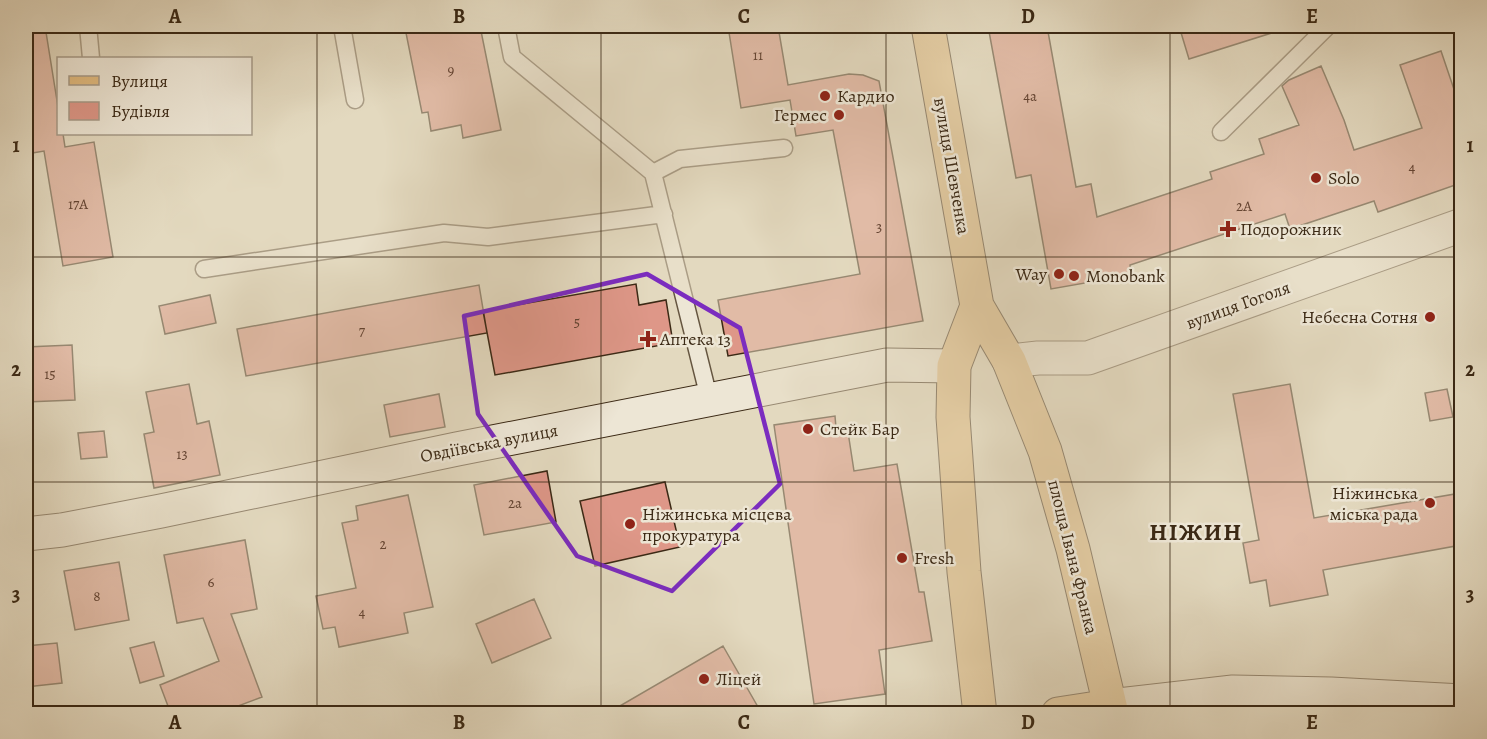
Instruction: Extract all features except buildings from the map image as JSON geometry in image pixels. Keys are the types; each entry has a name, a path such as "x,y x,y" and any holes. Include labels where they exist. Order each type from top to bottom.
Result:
{"main road":[{"name":"вулиця Шевченка","path":"928,26 977,306"},
{"name":"вулиця Гоголя","path":"1009,361 1038,358 1088,358 1461,225"},
{"name":"площа Івана Франка","path":"977,306 1009,361 1045,450 1073,549 1111,710"},
{"path":"977,306 954,366 953,417 964,572 980,714"},
{"path":"954,366 1009,361"},
{"name":"Овдіївська вулиця","path":"26,534 62,530 161,511 708,398 887,365 954,366"},
{"path":"1058,714 1111,710 1233,692 1330,694 1461,701"}],"lane":[{"path":"88,26 92,57"},
{"path":"342,26 354,100"},
{"path":"506,26 512,57 653,173 708,398"},
{"path":"1221,132 1328,26"},
{"path":"653,173 680,159 784,148"},
{"path":"204,269 444,233 488,237 664,214"}],"highlighted area":[{"path":"647,274 740,328 780,484 672,591 577,556 478,414 464,316"}],"place":[{"name":"Кардио","path":"825,96"},
{"name":"Гермес","path":"839,115"},
{"name":"Solo","path":"1316,178"},
{"name":"Подорожник","path":"1228,229"},
{"name":"Way","path":"1059,274"},
{"name":"Monobank","path":"1074,276"},
{"name":"Небесна Сотня","path":"1430,317"},
{"name":"Аптека 13","path":"648,339"},
{"name":"Стейк Бар","path":"808,429"},
{"name":"Ніжинська міська рада","path":"1430,503"},
{"name":"Ніжинська місцева прокуратура","path":"630,524"},
{"name":"Fresh","path":"902,558"},
{"name":"Ліцей","path":"704,679"}],"district":[{"name":"НІЖИН","path":"1196,532"}]}
